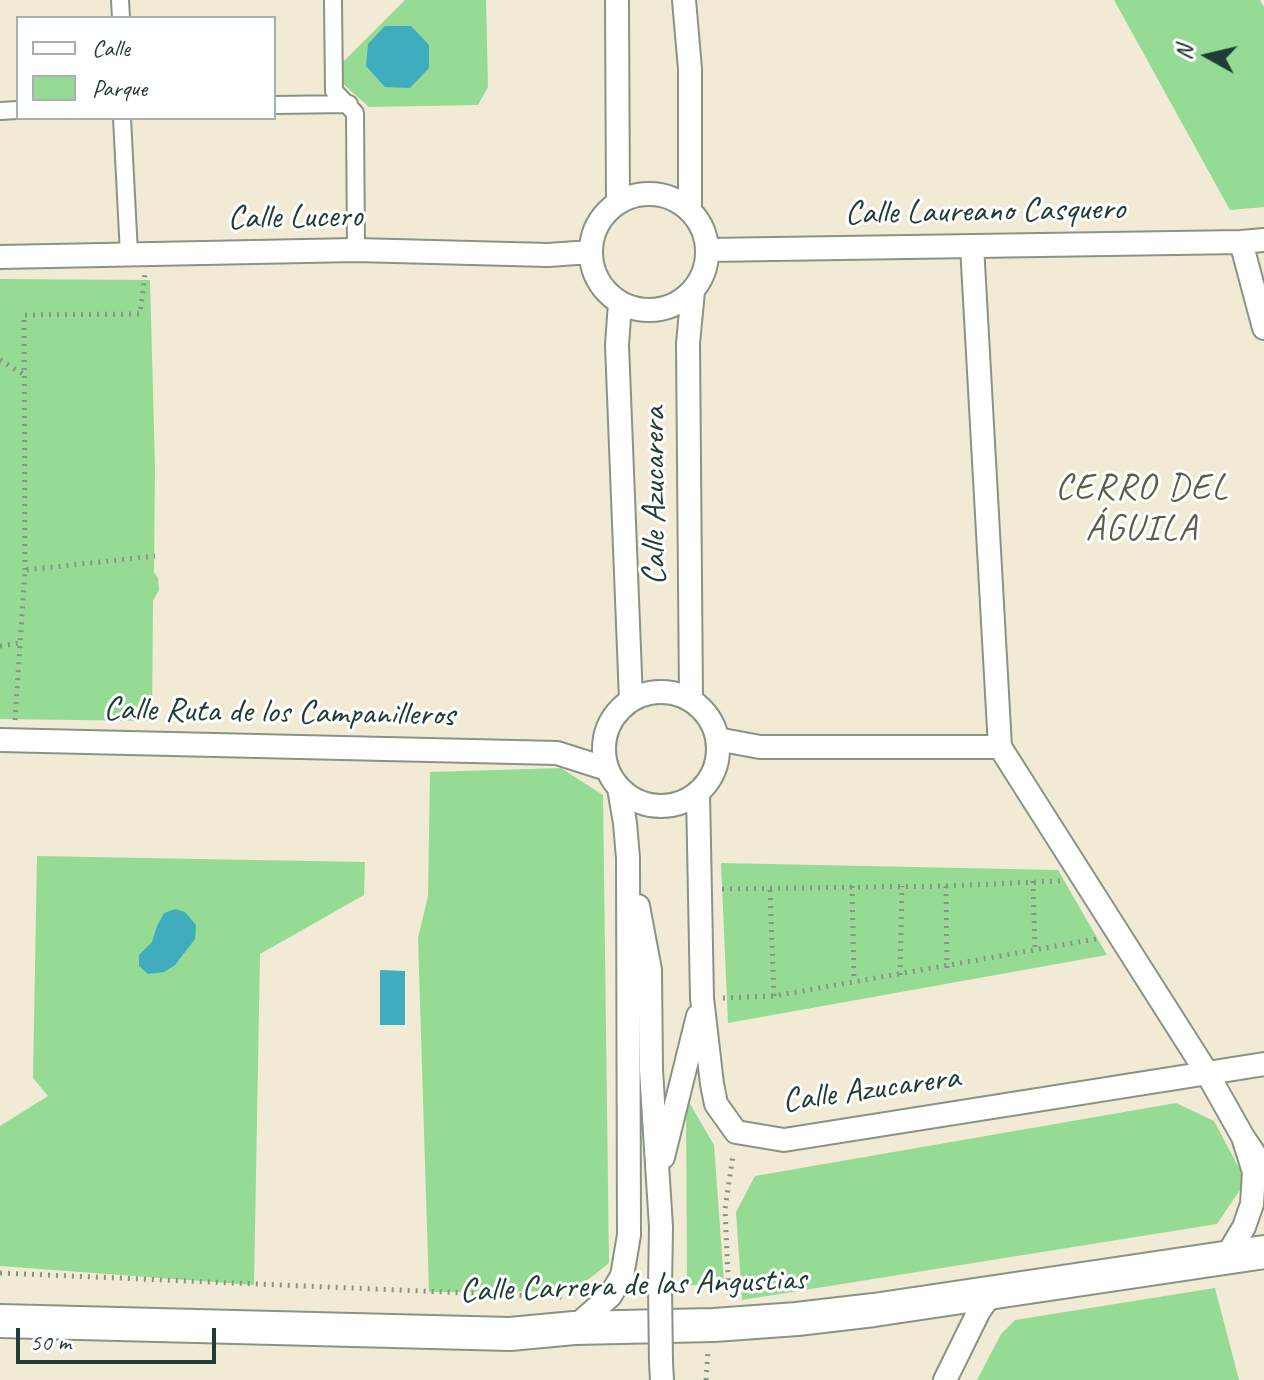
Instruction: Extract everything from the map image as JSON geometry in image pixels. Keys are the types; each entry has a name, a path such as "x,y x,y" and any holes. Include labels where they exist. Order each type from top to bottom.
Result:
{"main road":[{"name":"Calle Carrera de las Angustias","path":"0,1321 510,1334 572,1313 714,1325 797,1319 991,1294 1264,1252"}],"street":[{"path":"333,0 334,91 355,113 356,250"},
{"path":"617,0 618,202"},
{"path":"684,0 690,69 690,210"},
{"path":"276,105 349,104"},
{"path":"122,120 138,254"},
{"path":"642,193 668,196 690,210 705,235 708,250 706,265 693,291 677,304 658,310 638,310 620,303 605,291 595,275 591,252 595,229 609,210 618,202 642,193"},
{"name":"Calle Laureano Casquero","path":"708,250 1264,240"},
{"path":"1241,242 1264,328"},
{"path":"972,246 1000,747 1264,1168"},
{"name":"Calle Lucero","path":"0,257 356,250 548,255 591,252"},
{"name":"Calle Azucarera","path":"691,700 688,343 693,291"},
{"name":"Calle Azucarera","path":"620,303 617,345 631,700"},
{"path":"572,1313 610,1296 622,1276 629,1235 628,858 625,823 603,754 605,737 619,710 631,700 651,693 671,693 691,700 703,710 717,739 717,760 698,793 684,802 652,806 636,802 613,779"},
{"name":"Calle Ruta de los Campanilleros","path":"7,740 557,753 605,737"},
{"path":"717,739 760,747 1000,747"},
{"path":"714,770 760,747"},
{"name":"Calle Ruta de los Campanilleros","path":"557,753 613,779"},
{"name":"Calle Azucarera","path":"698,793 702,998 716,1104 736,1132 784,1140 1264,1064"},
{"path":"628,858 650,970 651,1070 661,1227 662,1371"},
{"path":"658,1182 702,998"},
{"path":"1225,1259 1244,1227 1252,1204 1254,1172 1243,1137"},
{"path":"945,1380 979,1311 991,1294"},
{"path":"0,1304 35,1322"}],"path":[{"path":"7,740 20,643 25,570 24,315 140,314 138,254"},
{"path":"0,360 24,375"},
{"path":"25,570 155,556"},
{"path":"0,646 20,643"},
{"path":"1033,881 1035,949"},
{"path":"701,889 1085,881"},
{"path":"852,886 854,982"},
{"path":"900,975 902,886"},
{"path":"946,886 947,968"},
{"path":"770,889 774,996"},
{"path":"702,998 774,996 947,968 1120,935"},
{"path":"729,1297 725,1209 736,1132"},
{"path":"0,1273 572,1313"},
{"path":"706,1380 709,1346"}],"green space":[{"path":"405,0 486,0 488,87 478,105 369,107 343,84 342,63"},
{"path":"1114,0 1260,0 1264,7 1264,207 1230,210"},
{"path":"0,279 150,280 155,467 154,572 159,590 153,601 152,721 0,719"},
{"path":"561,768 603,795 609,1263 574,1291 429,1292 418,938 428,896 430,772"},
{"path":"37,856 365,862 364,895 260,954 254,1285 0,1266 0,1126 48,1096 33,1078"},
{"path":"721,863 1058,870 1107,955 728,1023"},
{"path":"686,1097 714,1145 724,1282 687,1286"},
{"path":"1176,1103 1214,1121 1246,1181 1217,1224 742,1300 736,1212 755,1176"},
{"path":"1215,1288 1239,1380 977,1380 1001,1334 1015,1320"}],"water":[{"path":"385,26 411,26 429,45 429,68 410,88 385,87 366,66 368,44"},
{"path":"175,909 185,912 196,925 195,939 175,965 164,972 148,974 139,966 139,955 152,942 164,913"},
{"path":"380,970 405,971 405,1025 380,1025"}],"district":[{"name":"CERRO DEL ÁGUILA","path":"1142,510"}]}
